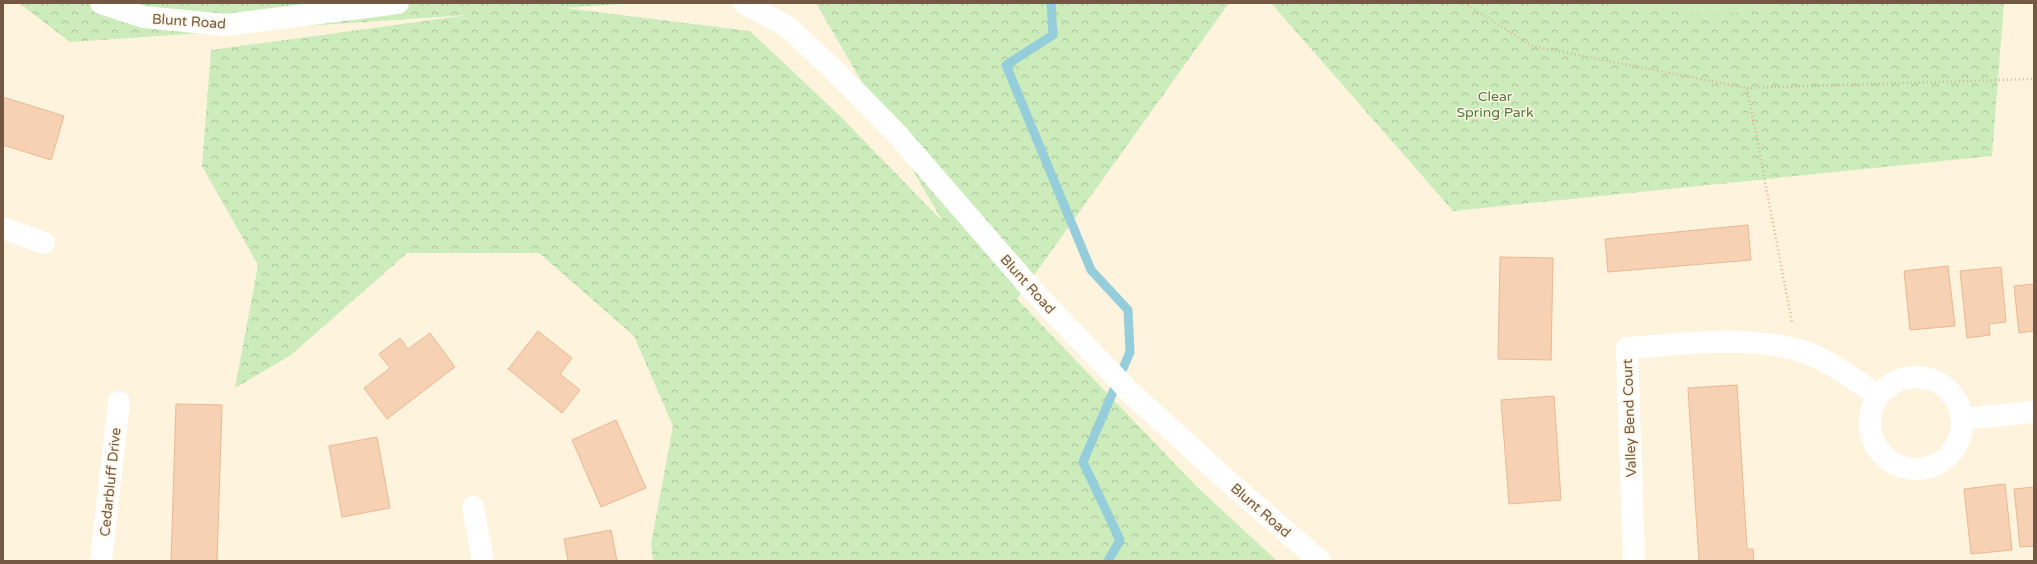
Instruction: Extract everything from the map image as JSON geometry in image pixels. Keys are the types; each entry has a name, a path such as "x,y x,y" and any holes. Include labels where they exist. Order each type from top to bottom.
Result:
{"street":[{"name":"Blunt Road","path":"101,3 144,17 226,25 398,3"},
{"name":"Blunt Road","path":"744,3 788,27 838,74 897,134 1035,293 1132,394 1230,483 1320,561"},
{"path":"3,228 44,243"},
{"name":"Valley Bend Court","path":"1634,561 1627,348 1719,342 1761,344 1797,350 1818,358 1835,367 1878,396"},
{"path":"1919,376 1935,380 1949,390 1959,404 1963,419 1961,437 1951,454 1939,464 1928,468 1911,469 1896,465 1880,453 1871,435 1870,415 1878,396 1883,390 1896,381 1919,376"},
{"name":"Cedarbluff Drive","path":"101,561 118,402"},
{"path":"1963,419 2034,412"},
{"path":"473,507 483,561"}],"path":[{"path":"1464,3 1532,46 1747,88 2034,79"},
{"path":"1747,88 1797,350"}],"green space":[{"path":"19,3 634,3 565,8 750,31 841,117 943,222 816,3 1229,3 1017,299 1196,486 1277,561 653,561 651,544 673,426 634,336 539,253 407,253 291,355 235,388 258,265 202,166 211,50 468,15 70,42"},
{"name":"Clear Spring Park","path":"1271,3 2004,3 1992,156 1453,211"},
{"path":"1595,3 1785,3 1758,11 1704,15"}],"building":[{"path":"3,97 64,116 51,160 3,145"},
{"path":"1748,225 1751,260 1608,272 1605,239"},
{"path":"1500,257 1553,258 1551,360 1498,359"},
{"path":"1948,266 1955,326 1910,330 1904,271"},
{"path":"2001,267 2006,322 1989,324 1990,335 1967,338 1960,271"},
{"path":"2034,284 2034,331 2019,333 2014,286"},
{"path":"538,331 572,358 560,374 580,390 562,413 508,369"},
{"path":"430,333 455,367 387,419 364,388 390,368 379,354 400,338 408,349"},
{"path":"1737,385 1747,549 1753,549 1754,561 1699,561 1688,388"},
{"path":"1554,396 1561,500 1509,504 1501,400"},
{"path":"176,404 222,405 217,561 171,561"},
{"path":"616,420 646,488 601,507 572,440"},
{"path":"377,437 390,508 342,517 329,446"},
{"path":"2005,484 2012,550 1971,554 1964,489"},
{"path":"2034,487 2034,546 2020,547 2014,489"},
{"path":"611,530 617,561 568,561 564,539"}],"waterway":[{"path":"1051,3 1053,35 1006,65 1091,270 1128,310 1130,352 1083,462 1120,540 1108,561"}]}
